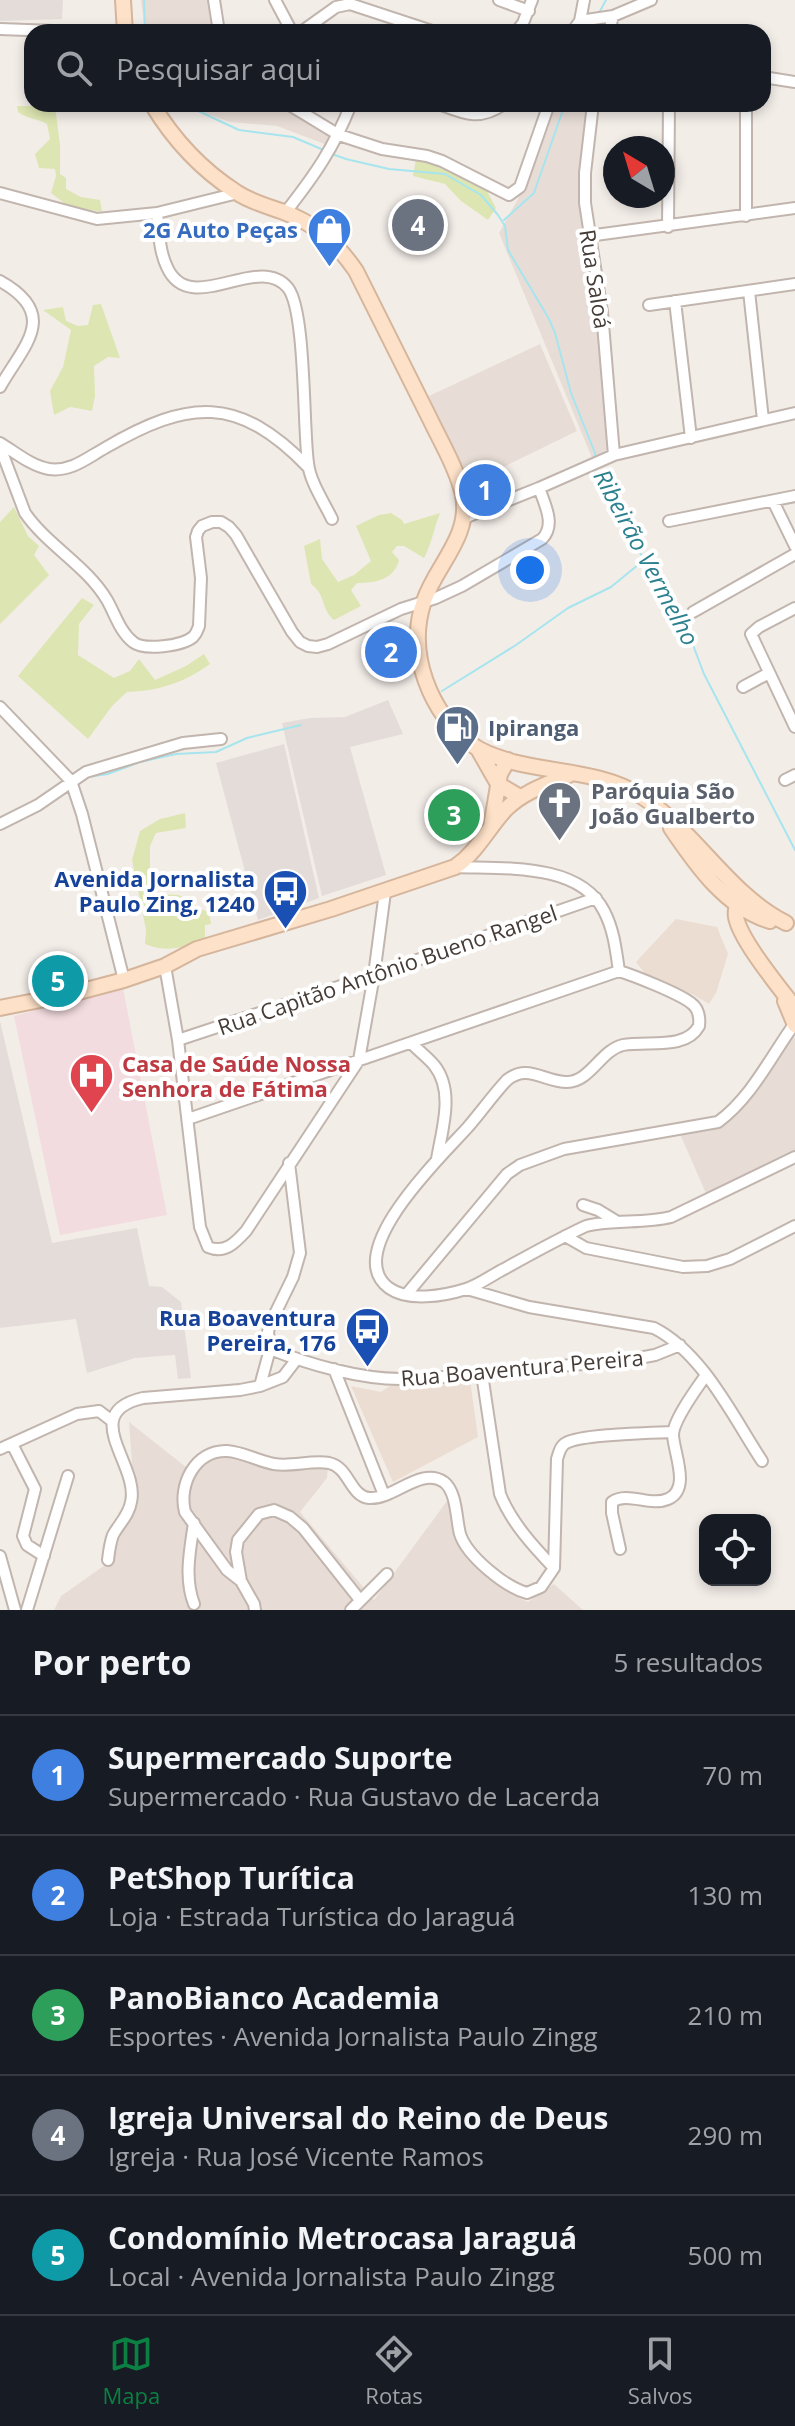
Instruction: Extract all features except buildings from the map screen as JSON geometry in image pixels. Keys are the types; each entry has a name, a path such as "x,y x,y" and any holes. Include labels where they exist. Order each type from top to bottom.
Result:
{"main road":[{"path":"123,0 124,24"},
{"path":"157,112 203,168 238,193 309,223 341,249 356,271 452,466 462,493 464,518 451,553 423,602 418,633 419,652 428,688 449,722 478,749 498,784 520,797"},
{"path":"478,749 548,778"},
{"path":"491,828 500,774 508,760"},
{"path":"0,1008 124,980 179,959 198,956 217,944 455,867 469,857 520,797 548,778 572,774 610,780 658,808 746,908 752,949 795,1008"},
{"path":"658,808 709,879 746,908 777,923 790,923"},
{"path":"781,990 795,1024"}],"street":[{"path":"214,0 218,24"},
{"path":"275,0 288,24"},
{"path":"499,0 530,6 520,24"},
{"path":"578,24 584,0"},
{"path":"580,21 613,16 651,0"},
{"path":"312,24 336,7 350,4 411,24"},
{"path":"611,24 613,16"},
{"path":"0,29 24,29"},
{"path":"771,78 795,82"},
{"path":"301,112 339,135 382,149 442,161 504,194 512,194 520,187 546,112"},
{"path":"285,213 326,159 348,112"},
{"path":"460,112 482,115 492,112"},
{"name":"Rua Saloá","path":"592,112 585,203 602,312 611,456"},
{"path":"668,227 669,112"},
{"path":"746,112 746,216"},
{"path":"0,193 97,219 157,213 238,193"},
{"path":"588,236 795,208"},
{"path":"157,213 164,260 179,283 196,288 262,277 277,279 290,290 299,322 308,467"},
{"path":"0,281 10,286 22,299 33,318 34,327 23,352 0,387"},
{"path":"649,305 795,284"},
{"path":"749,291 763,420"},
{"path":"675,301 691,438"},
{"path":"0,445 46,469 68,468 162,421 211,411 228,413 267,431 308,467 332,519"},
{"path":"464,518 611,456 795,413"},
{"path":"0,445 31,522 97,586 125,633 140,646 184,642 196,633 201,578 196,537 202,526 212,522 221,522 236,535 292,632 300,642 317,647 401,609 462,586 542,539 547,534 549,519 539,488"},
{"path":"669,521 795,496"},
{"path":"773,501 795,546"},
{"path":"693,612 795,554"},
{"path":"795,608 752,632 795,727"},
{"path":"743,687 769,673"},
{"path":"0,707 71,781 124,980"},
{"path":"0,824 38,805 86,772 183,743 221,739"},
{"path":"455,867 538,871 560,876 584,888 596,898 611,927 619,971"},
{"path":"165,966 178,1040 200,1227 208,1247 223,1249 236,1243 359,1060 385,892"},
{"name":"Rua Capitão Antônio Bueno Rangel","path":"178,1040 596,898"},
{"path":"188,1119 619,971 690,1002 700,1019 696,1032 680,1041 619,1046 604,1054 572,1082 526,1072 517,1073 501,1086 437,1159 390,1220 375,1263 378,1277 384,1285 406,1295 467,1289 586,1226 671,1217 795,1157"},
{"path":"406,1295 507,1174 520,1165 564,1149 718,1122 751,1087 795,1024"},
{"path":"411,1043 433,1064 444,1087 446,1100 437,1159"},
{"path":"260,1386 270,1349 270,1324 293,1277 300,1253 289,1163"},
{"path":"583,1205 616,1221"},
{"path":"565,1236 586,1248 683,1267 707,1266 730,1259 795,1226"},
{"path":"467,1289 529,1307 654,1328 680,1345 706,1375 762,1461"},
{"name":"Rua Boaventura Pereira","path":"270,1349 296,1360 334,1369 399,1379 623,1361 655,1355 680,1345"},
{"path":"108,1560 112,1538 130,1507 132,1496 114,1435 112,1421 118,1409 130,1401 260,1386 283,1377 296,1360"},
{"path":"334,1369 384,1495"},
{"path":"482,1374 500,1494 505,1508 554,1568"},
{"path":"620,1549 612,1502 622,1498 662,1501 678,1491 680,1483 672,1432 706,1375"},
{"path":"0,1449 77,1414 99,1411 112,1421"},
{"path":"241,1581 227,1570 185,1512 182,1495 184,1485 199,1461 219,1452 228,1451 274,1464 328,1463 345,1472 363,1496 370,1498 422,1479 444,1482 451,1490 460,1532 468,1549 510,1587 527,1593 541,1587 554,1568 557,1459 562,1446 568,1442 606,1436 672,1432"},
{"path":"12,1444 35,1489 23,1536 27,1545 44,1556"},
{"path":"27,1610 68,1476"},
{"path":"255,1610 241,1581 236,1552 238,1540 259,1514 274,1510 290,1517 303,1528 360,1600"},
{"path":"194,1523 189,1575 194,1604"},
{"path":"0,1556 15,1610"},
{"path":"351,1610 387,1574"}],"shaded area":[{"path":"0,0 63,0 62,19 0,21"},
{"path":"141,0 218,0 222,24 144,24"},
{"path":"309,112 339,130 330,146 277,126 230,122 204,113"},
{"path":"549,112 588,112 583,187 584,232 596,303 609,433 607,450 592,458 499,233 519,197"},
{"path":"540,344 577,431 467,485 429,396"},
{"path":"388,700 403,734 350,747 386,875 322,896 282,723 345,717"},
{"path":"284,744 319,898 258,920 216,763"},
{"path":"676,919 717,927 728,954 716,993 709,1004 692,994 650,980 636,962"},
{"name":"Casa de Saúde Nossa Senhora de Fátima","path":"123,988 167,1215 60,1235 14,1016"},
{"path":"0,1021 52,1243 137,1228 149,1286 162,1287 181,1302 191,1378 178,1379 175,1355 135,1358 87,1373 76,1319 0,1328"},
{"path":"792,1033 795,1039 795,1151 708,1198 679,1132 722,1123 746,1104"},
{"path":"470,1380 478,1437 393,1482 351,1386 381,1392 393,1384"},
{"path":"129,1422 191,1471 222,1454 277,1468 328,1465 327,1478 300,1512 374,1600 447,1501 462,1548 506,1591 528,1602 554,1584 583,1610 54,1610 61,1596 112,1560 116,1533 134,1491"}],"green space":[{"path":"17,106 24,106 24,112 56,112 60,174 66,178 66,189 81,197 100,200 102,212 68,206 51,193 55,169 39,168 35,154 50,139 47,124 18,112"},
{"path":"429,158 448,166 487,191 496,208 488,220 461,201 445,184 413,176 416,159"},
{"path":"101,304 120,358 108,357 94,366 92,411 70,407 54,415 50,391 63,367 71,330 43,310 63,307 66,321 78,326 88,325 93,305"},
{"path":"14,507 28,536 39,546 34,555 49,575 0,624 0,522"},
{"path":"391,513 404,524 440,513 424,558 404,546 397,546 392,552 399,560 393,572 377,581 357,583 351,590 361,606 334,620 311,584 304,546 320,539 322,559 338,582 354,575 371,561 356,526"},
{"path":"82,598 94,605 79,624 78,655 114,678 130,671 139,659 155,680 204,654 210,664 170,685 127,692 112,706 88,739 18,676"},
{"path":"185,813 186,828 156,833 150,846 150,898 171,894 182,896 209,912 211,924 205,925 205,940 175,948 153,947 145,944 146,930 132,860 140,831 160,819"}],"waterway":[{"name":"Ribeirão Vermelho","path":"144,0 145,24"},
{"path":"599,13 606,0"},
{"name":"Ribeirão Vermelho","path":"200,112 239,130 293,137 326,151"},
{"path":"504,220 534,193 562,112"},
{"name":"Ribeirão Vermelho","path":"332,154 389,169 445,174 481,195 505,226 508,250 549,319 595,459"},
{"name":"Ribeirão Vermelho","path":"595,470 690,637 704,674 795,850"},
{"path":"442,691 568,608 611,587 644,560"},
{"path":"87,777 176,754 216,752 247,738 301,725"}],"place":[{"name":"Igreja Universal do Reino de Deus","path":"418,225"},
{"name":"2G Auto Peças","path":"329,268"},
{"name":"Supermercado Suporte","path":"485,490"},
{"name":"PetShop Turítica","path":"391,652"},
{"name":"Ipiranga","path":"457,766"},
{"name":"PanoBianco Academia","path":"454,815"},
{"name":"Paróquia São João Gualberto","path":"560,842"},
{"name":"Avenida Jornalista Paulo Zing, 1240","path":"286,930"},
{"name":"Condomínio Metrocasa Jaraguá","path":"58,981"},
{"name":"Casa de Saúde Nossa Senhora de Fátima","path":"91,1115"},
{"name":"Rua Boaventura Pereira, 176","path":"367,1369"}]}
